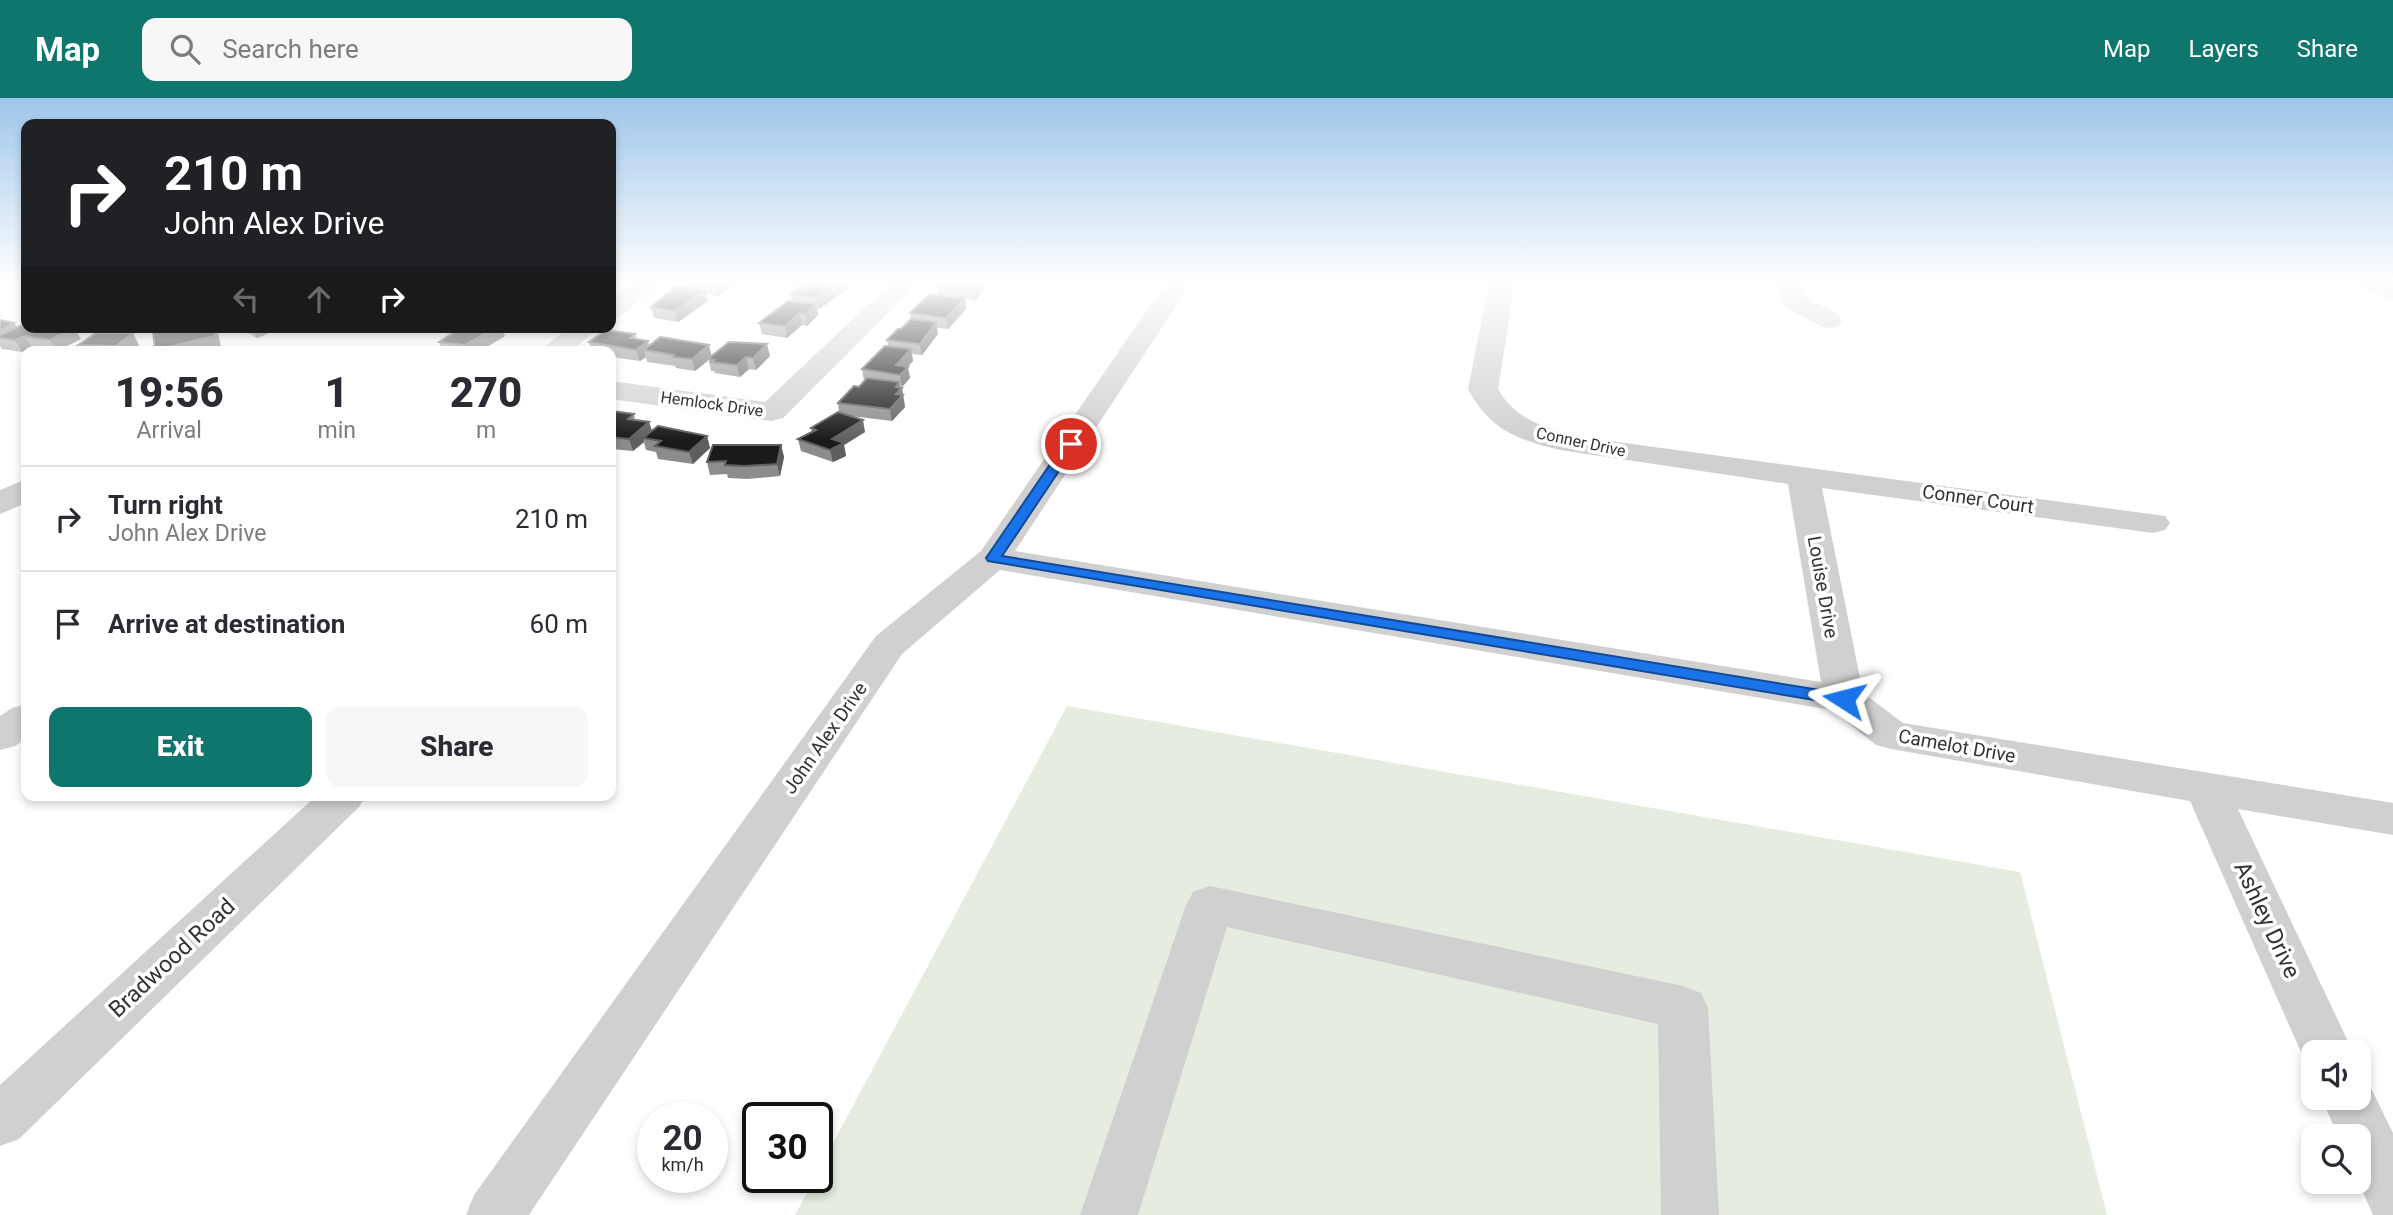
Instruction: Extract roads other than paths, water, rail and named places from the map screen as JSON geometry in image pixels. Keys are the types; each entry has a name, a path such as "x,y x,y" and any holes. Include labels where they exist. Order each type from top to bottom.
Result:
{"street":[{"path":"560,346 576,335"},
{"name":"Hemlock Drive","path":"622,392 772,412 852,335"},
{"name":"John Alex Drive","path":"495,1215 889,645 993,558 1145,335"},
{"name":"Conner Drive","path":"1493,335 1483,389 1488,402 1503,418 1532,432 1617,451 1803,475"},
{"name":"Conner Court","path":"1803,475 2153,523"},
{"name":"Louise Drive","path":"1803,475 1844,699"},
{"path":"0,483 21,487"},
{"path":"0,504 21,491"},
{"name":"Camelot Drive","path":"993,558 1844,699 1891,734 2393,819"},
{"path":"0,736 21,721"},
{"name":"Ashley Drive","path":"2207,789 2322,1040"},
{"name":"Bradwood Road","path":"0,1121 339,801"},
{"path":"1109,1215 1210,905 1683,1008 1690,1215"},
{"path":"2354,1110 2393,1195"}]}
